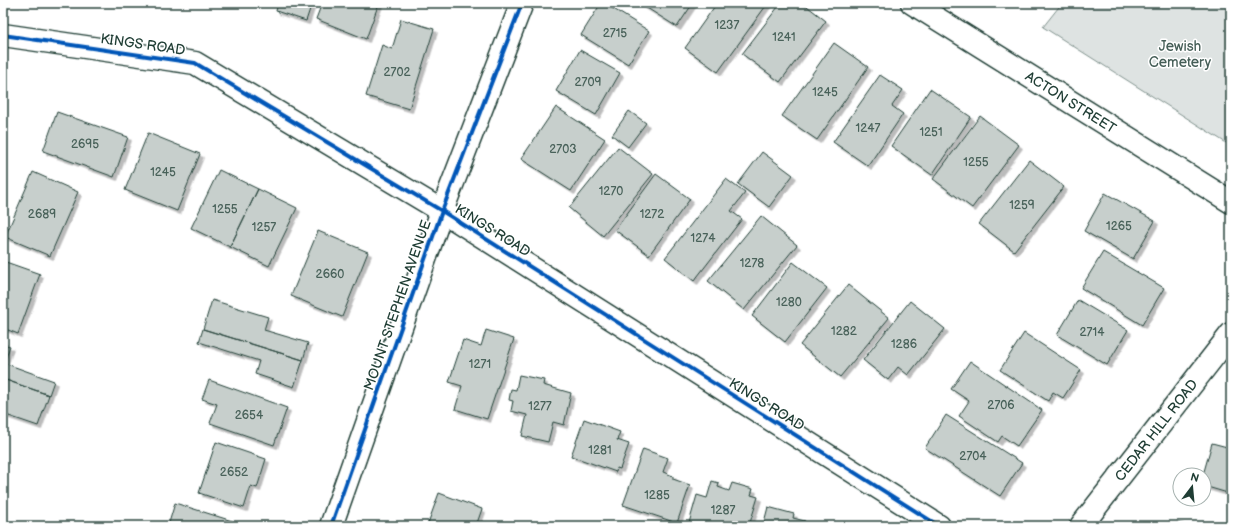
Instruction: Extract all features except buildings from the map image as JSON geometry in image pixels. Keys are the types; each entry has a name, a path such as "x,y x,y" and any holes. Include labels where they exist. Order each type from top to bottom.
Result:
{"street":[{"name":"MOUNT STEPHEN AVENUE","path":"331,526 442,211 522,3"},
{"name":"ACTON STREET","path":"912,3 1231,202"},
{"name":"KINGS ROAD","path":"3,35 195,63 442,211 940,526"},
{"name":"CEDAR HILL ROAD","path":"1081,526 1231,334"}],"green space":[{"name":"Jewish Cemetery","path":"1062,3 1231,3 1231,146 1043,27"}],"cycle path":[{"path":"331,526 442,211 522,3"},
{"path":"3,35 195,63 442,211 939,526"}]}
